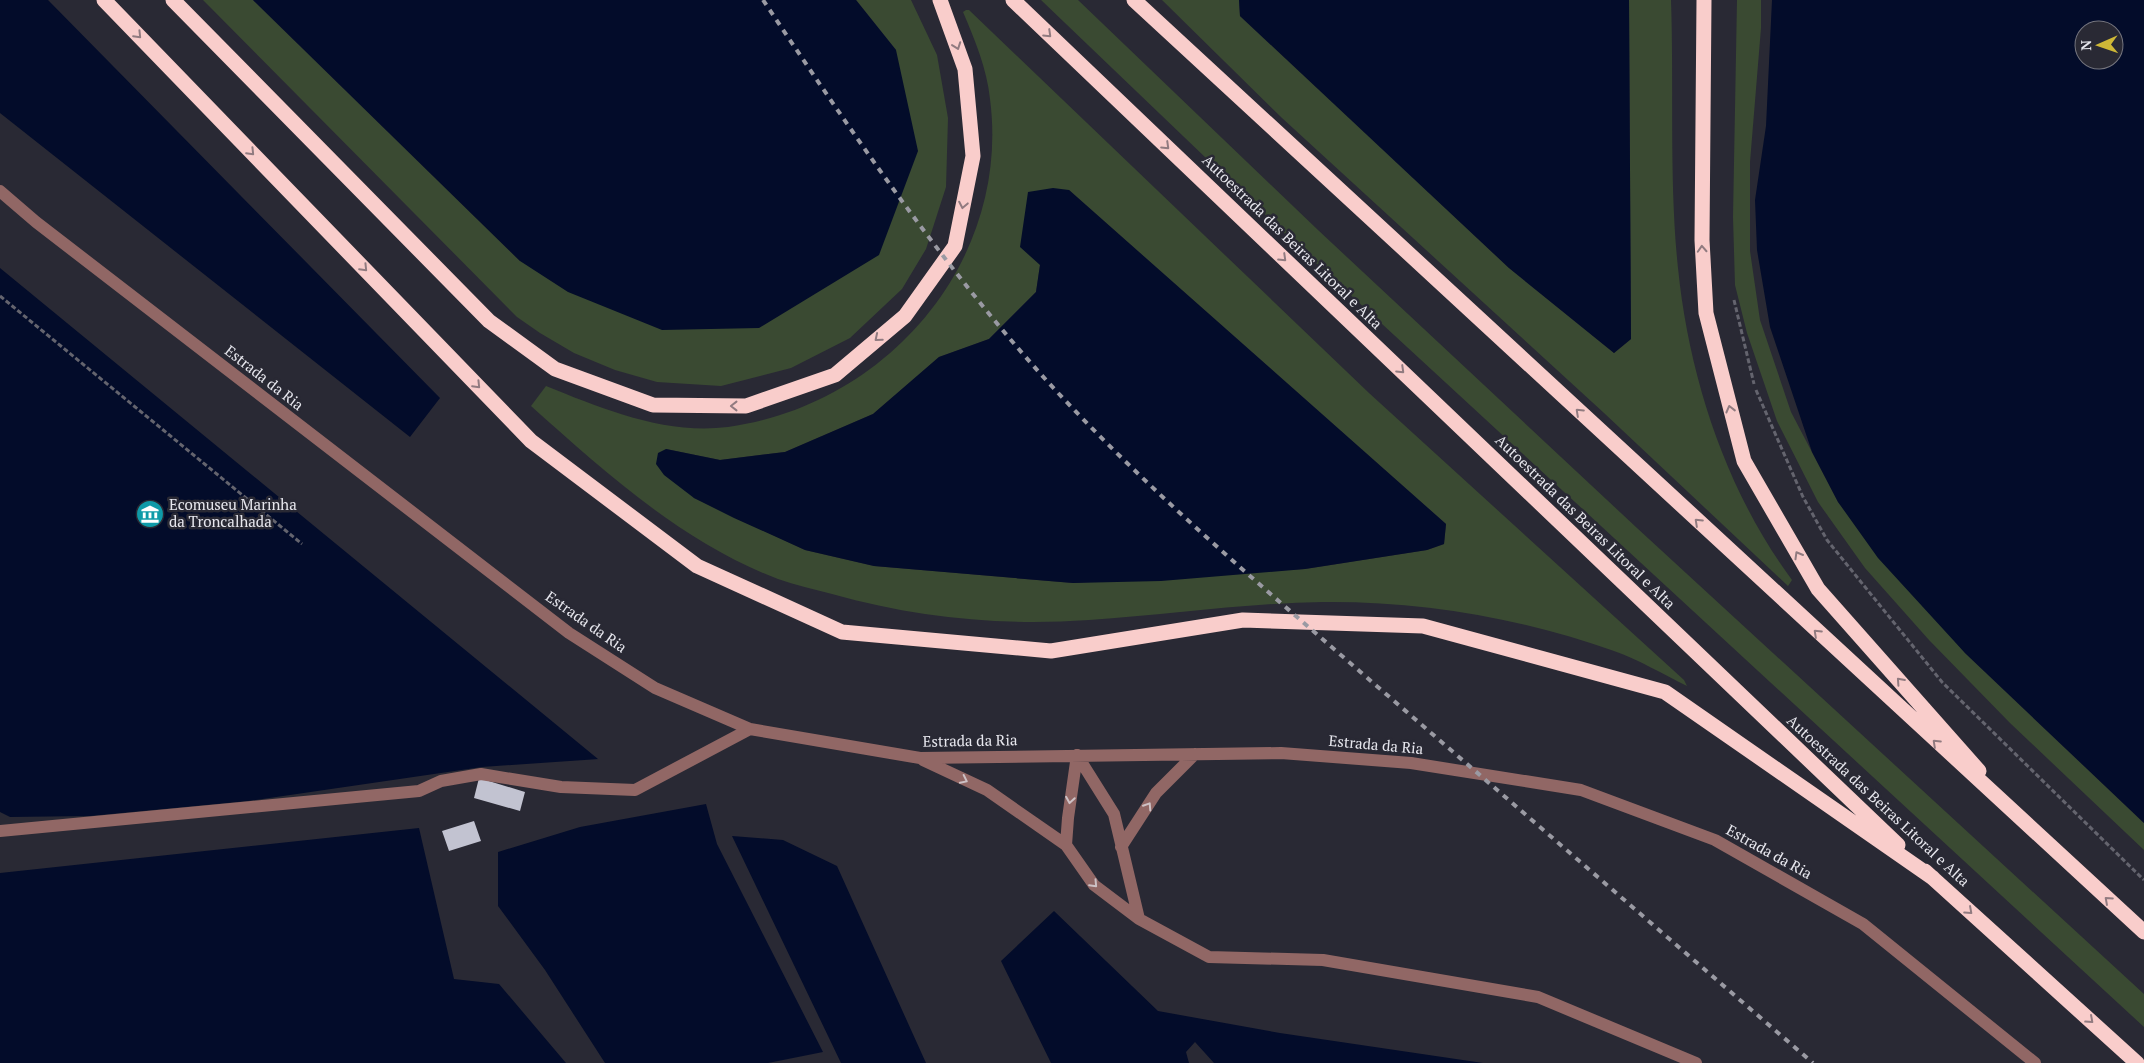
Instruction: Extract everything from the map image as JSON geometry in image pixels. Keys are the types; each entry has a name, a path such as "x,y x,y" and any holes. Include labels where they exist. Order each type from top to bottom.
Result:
{"highway":[{"path":"104,0 531,441 697,566 842,632 1051,651 1243,620 1423,626 1665,692 1933,878"},
{"path":"173,0 489,321 555,369 653,405 746,406 835,375 905,316 955,246 973,156 965,68 940,0"},
{"name":"Autoestrada das Beiras Litoral e Alta","path":"1013,0 1933,878 2138,1063"},
{"path":"1134,0 2036,836 2144,932"},
{"path":"1704,0 1702,240 1706,313 1744,462 1818,589 2036,836"}],"street":[{"name":"Estrada da Ria","path":"0,191 36,222 569,633 655,688 750,730 920,758 1281,753 1411,762 1581,790 1715,840 1863,924 2035,1063"},
{"path":"0,830 419,791 441,781 481,774 561,787 635,790 750,730"},
{"path":"1121,847 1156,793 1194,754"},
{"path":"1066,844 1077,755"},
{"path":"1077,755 1114,814 1139,919"},
{"path":"920,758 987,790 1066,844 1094,885 1139,919 1210,957 1322,960 1538,997 1696,1063"}],"path":[{"path":"0,296 302,544"},
{"path":"1733,298 1756,392 1803,497 1827,540 1942,682 2144,880"}],"green space":[{"path":"203,0 253,0 520,261 896,50 856,0 911,0 937,55 948,118 946,187 926,249 902,289 850,338 791,368 721,386 657,382 615,370 574,353 517,317"},
{"path":"1041,0 1078,0 1318,230 1637,528 2144,994 2144,1027 1304,252"},
{"path":"1162,0 1239,0 1240,16 1509,268 1614,353 1631,339 1629,0 1671,0 1675,235 1683,309 1691,350 1714,432 1730,471 1748,509 1769,546 1792,580 1788,586 1604,413 1282,118"},
{"path":"1737,0 1761,0 1761,28 1750,162 1750,251 1760,320 1791,412 1838,502 1965,653 2144,823 2144,850 2010,723 1929,640 1865,568 1818,502 1777,421 1747,333 1735,285 1733,217"},
{"path":"969,10 1369,393 1684,680 1687,686 1642,663 1579,639 1507,621 1434,608 1360,602 1323,602 1235,607 1089,620 1023,622 959,618 896,609 864,602 778,579 743,564 710,546 678,526 617,481 531,406 546,386 612,411 658,424 704,428 728,427 786,413 839,389 886,356 926,316 958,268 980,216 991,159 990,99 983,66 963,12","holes":["1069,190 1446,524 1444,544 1427,550 1305,569 1073,583 874,566 805,550 694,498 666,449 720,460 785,452 873,414 939,357 989,339 1036,292 1040,265"]}],"water":[{"path":"0,0 48,0 440,398 410,437 0,113"},
{"path":"253,0 856,0 896,50 918,151 879,255 759,328 662,330 568,292 520,261"},
{"path":"1239,0 1629,0 1631,339 1614,353 1509,268 1240,16"},
{"path":"1772,0 2144,0 2144,823 1965,653 1878,558 1838,502 1812,452 1770,327 1757,250 1755,200 1766,126"},
{"path":"1053,188 1069,190 1446,524 1444,544 1427,550 1305,569 1161,581 1073,583 874,566 805,550 734,518 694,498 664,475 656,464 658,453 666,449 720,460 785,452 873,414 939,357 989,339 1036,292 1040,265 1020,247 1028,192"},
{"name":"Ecomuseu Marinha da Troncalhada","path":"0,268 599,759 482,767 248,801 90,816 10,817 0,812"},
{"path":"706,804 717,844 823,1052 768,1063 605,1063 545,970 498,906 498,852 580,827"},
{"path":"419,828 454,979 499,984 566,1063 0,1063 0,873"},
{"path":"732,836 783,840 837,866 926,1063 841,1063"},
{"path":"1054,911 1158,1011 1280,1033 1483,1063 1214,1063 1195,1042 1186,1052 1189,1063 1051,1063 1001,961"}],"building":[{"path":"479,778 525,792 520,811 474,798"},
{"path":"474,821 481,841 449,851 442,831"}],"railway":[{"path":"763,0 863,147 933,243 1008,336 1086,422 1167,501 1251,577 1813,1063"}],"place":[{"name":"Ecomuseu Marinha da Troncalhada","path":"150,514"}]}
